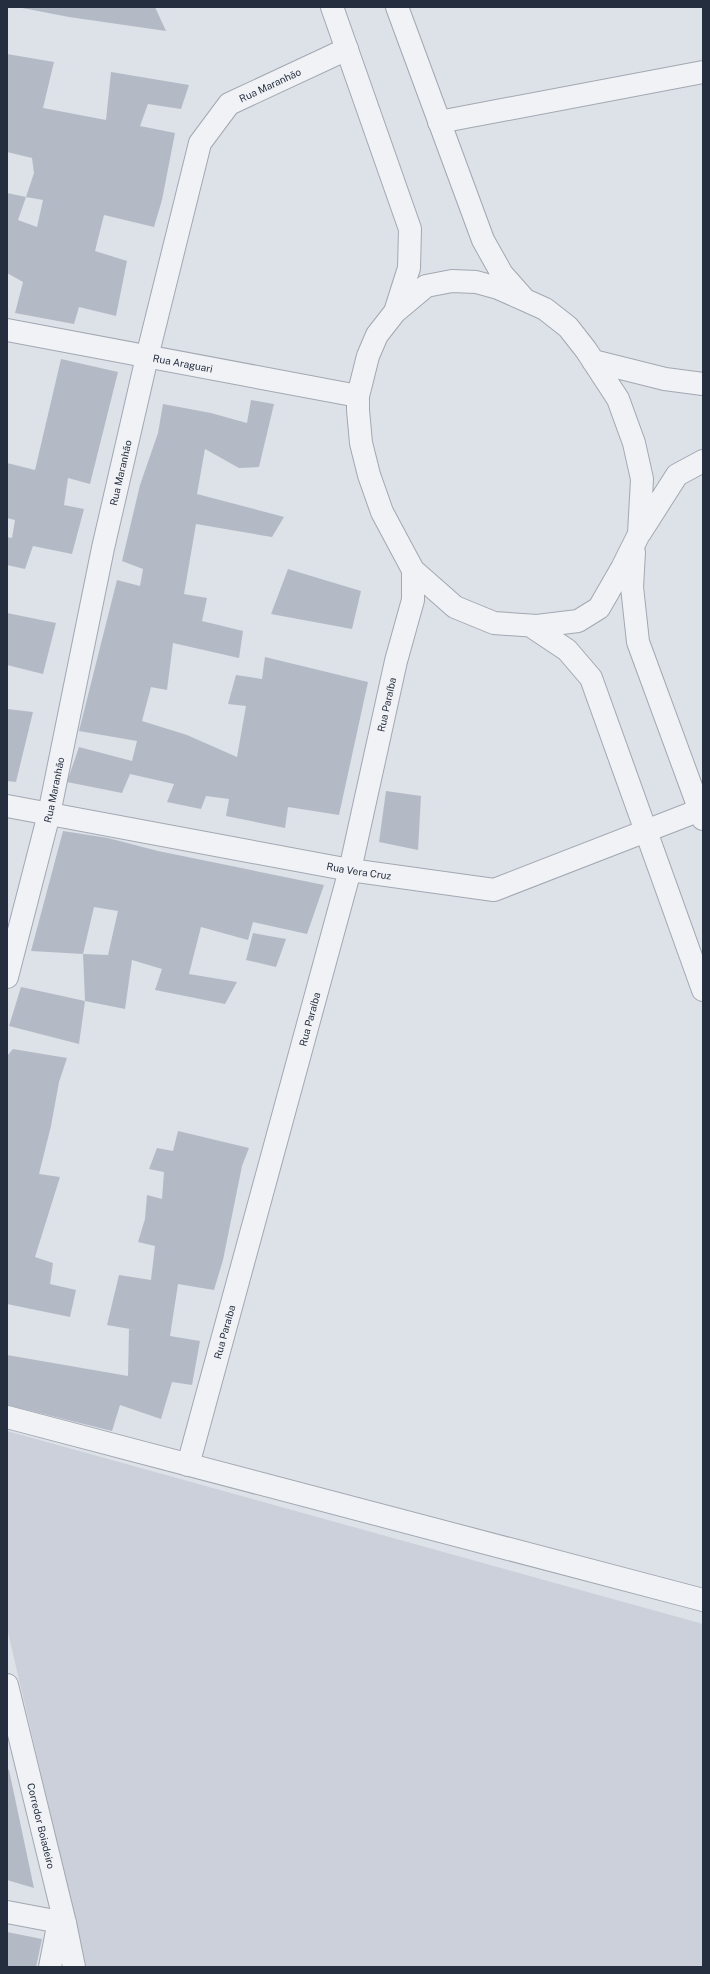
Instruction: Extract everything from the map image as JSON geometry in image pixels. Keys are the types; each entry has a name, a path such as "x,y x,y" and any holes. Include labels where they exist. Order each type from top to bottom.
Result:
{"street":[{"path":"332,7 410,228 409,268 395,312"},
{"path":"397,7 483,240 502,274 525,300"},
{"name":"Rua Maranhão","path":"7,977 49,814 103,548 147,357 200,143 229,104 348,49"},
{"path":"439,122 703,72"},
{"path":"701,814 638,642 632,587 637,538 642,479 634,443 618,400 593,361 568,327 545,309 498,288 476,282 452,281 426,286 395,312 377,335 368,356 358,396 361,443 369,475 382,512 413,570 455,607 494,623 531,626 578,621 599,608 637,538 678,475 703,461"},
{"name":"Rua Araguari","path":"7,330 358,396"},
{"path":"593,361 665,379 703,384"},
{"name":"Rua Paraíba","path":"188,1464 350,870 396,661 413,600 413,570"},
{"path":"531,626 567,650 592,678 703,990"},
{"name":"Rua Vera Cruz","path":"7,806 350,870 494,890 646,832 701,814"},
{"path":"7,1417 703,1600"},
{"name":"Corredor Boiadeiro","path":"7,1685 62,1922 74,1967"},
{"path":"7,1912 62,1922 50,1967"}],"shaded area":[{"path":"7,1431 703,1624 703,1967 86,1967 7,1628"}],"building":[{"path":"17,7 155,7 166,31 69,17"},
{"path":"7,54 54,62 43,108 106,120 111,72 189,85 181,109 148,104 140,126 175,133 162,200 154,227 104,215 95,251 127,261 116,316 79,307 74,324 15,313 23,282 7,273 7,193 26,197 34,173 32,158 7,152","holes":["26,197 43,200 37,227 18,220"]},
{"path":"61,359 118,372 90,484 68,478 64,505 84,509 72,554 33,546 25,569 7,565 7,537 12,538 15,520 7,518 7,463 35,470"},
{"path":"251,400 274,404 259,467 239,468 205,449 197,494 284,517 272,537 196,524 184,594 207,598 202,621 243,631 239,658 173,643 167,690 151,687 142,721 187,735 237,757 246,706 228,704 236,675 262,679 265,657 368,682 339,815 288,807 285,828 226,816 229,799 206,796 201,809 167,802 174,784 130,774 122,793 67,782 79,747 132,761 137,741 79,731 117,580 140,586 143,569 122,561 140,485 158,433 163,404 211,413 247,423"},
{"path":"288,569 361,591 352,629 271,614"},
{"path":"7,613 56,623 43,674 7,665"},
{"path":"7,709 33,712 16,782 7,781"},
{"path":"386,791 421,796 418,850 379,842"},
{"path":"63,831 108,838 158,851 324,885 307,934 253,922 248,940 201,927 189,974 237,982 225,1004 155,990 162,969 132,960 125,1009 85,1001 83,954 31,951","holes":["94,907 118,911 108,955 83,954"]},
{"path":"253,933 286,939 276,967 246,960"},
{"path":"21,987 85,1001 79,1044 9,1026"},
{"path":"13,1049 67,1058 59,1082 51,1126 39,1174 60,1177 35,1257 53,1263 50,1284 76,1290 70,1317 7,1304 7,1056"},
{"path":"178,1131 249,1148 242,1166 223,1260 214,1290 178,1284 170,1336 200,1341 192,1385 172,1382 161,1419 120,1405 112,1431 7,1405 7,1355 128,1376 129,1329 136,1330 107,1325 119,1275 151,1280 155,1246 138,1242 145,1219 147,1195 162,1199 164,1172 149,1169 157,1148 173,1151"},
{"path":"7,1769 9,1770 34,1888 7,1880"},
{"path":"7,1932 42,1939 36,1967 7,1967"}]}
